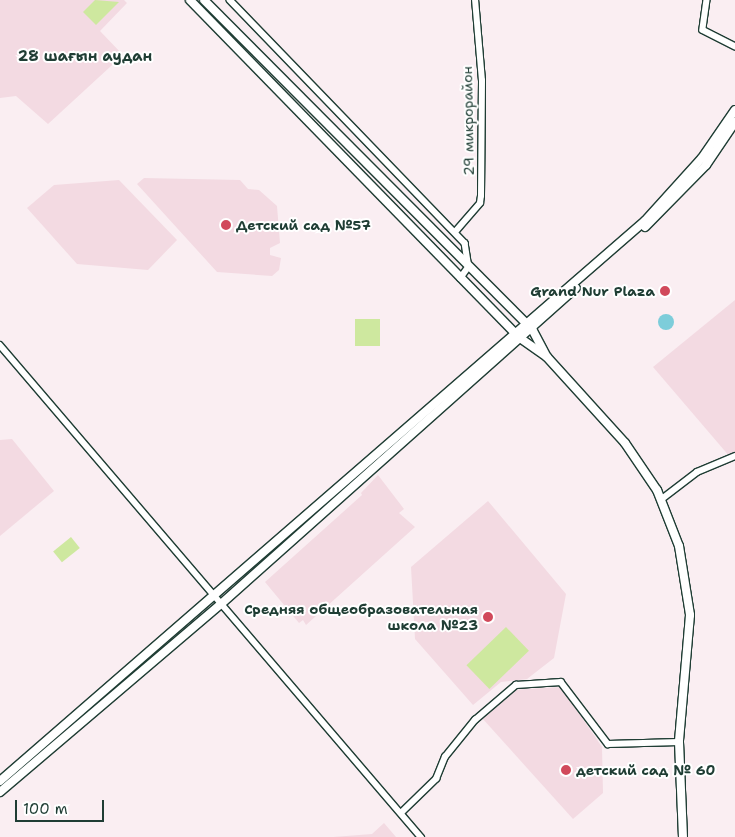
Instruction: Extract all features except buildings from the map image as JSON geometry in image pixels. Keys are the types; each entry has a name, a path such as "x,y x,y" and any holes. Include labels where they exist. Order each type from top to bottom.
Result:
{"main road":[{"path":"190,0 517,336 547,357"},
{"path":"203,0 529,326 547,357 626,443 662,499 679,546 690,615 679,742 683,837"},
{"path":"628,239 702,158 735,110"},
{"path":"0,781 628,239 706,164 735,122"},
{"path":"0,792 221,604 517,336"}],"street":[{"path":"196,6 203,0"},
{"path":"230,0 465,243 469,267 461,278"},
{"name":"29 микрорайон","path":"455,232 480,203 481,196 482,81 475,0"},
{"path":"707,0 703,30 735,46"},
{"path":"0,345 421,837"},
{"path":"662,499 697,472 735,456"},
{"path":"401,813 436,778 445,757 475,720 510,687 561,682 608,744 679,742"}],"shaded area":[{"path":"0,0 124,0 127,3 100,31 123,55 48,124 16,96 0,98"},
{"name":"Детский сад №57","path":"144,178 240,180 248,189 259,190 277,206 280,243 270,248 270,255 281,258 279,270 272,276 217,272 137,184"},
{"path":"119,180 177,240 148,270 77,264 27,208 54,185"},
{"path":"735,300 735,453 730,457 653,367"},
{"path":"12,439 54,491 0,536 0,440"},
{"path":"378,475 404,509 399,513 415,527 306,625 303,620 299,623 265,582 362,495 361,493"},
{"name":"Средняя общеобразовательная школа №23","path":"488,501 566,594 554,658 527,679 501,682 473,705 415,639 411,567"},
{"name":"детский сад № 60","path":"561,687 602,747 603,793 573,819 482,718 512,690"},
{"path":"384,823 396,837 333,837 372,834"}],"green space":[{"path":"95,0 119,2 96,25 83,12"},
{"path":"355,319 380,319 380,346 355,346"},
{"path":"71,537 80,548 62,562 53,551"},
{"path":"506,627 529,651 489,689 466,665"}],"water":[{"path":"663,314 669,314 674,319 672,328 663,330 658,325 658,319"}],"place":[{"name":"Детский сад №57","path":"226,225"},
{"name":"Grand Nur Plaza","path":"665,291"},
{"name":"Средняя общеобразовательная школа №23","path":"488,617"},
{"name":"детский сад № 60","path":"566,770"}],"district":[{"name":"28 шағын аудан","path":"85,57"}]}
